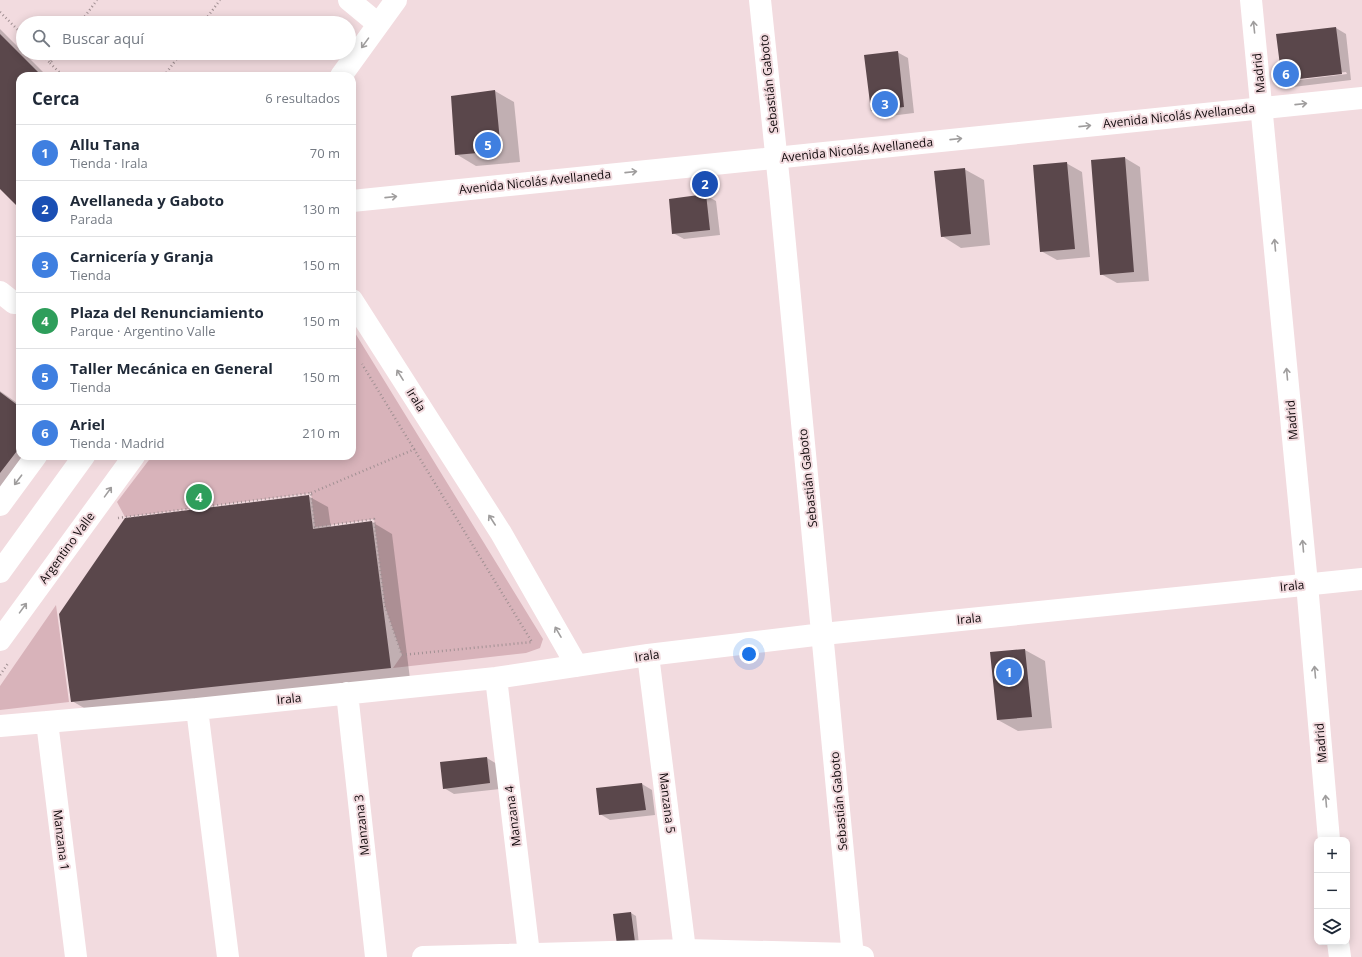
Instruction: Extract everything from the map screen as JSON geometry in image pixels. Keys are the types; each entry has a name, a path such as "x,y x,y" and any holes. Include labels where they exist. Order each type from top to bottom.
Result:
{"street":[{"path":"349,0 378,24"},
{"path":"356,55 396,0"},
{"name":"Sebastián Gaboto","path":"760,0 823,634 857,956"},
{"name":"Madrid","path":"1251,0 1307,584 1329,837"},
{"path":"344,72 352,60"},
{"name":"Avenida Nicolás Avellaneda","path":"356,201 1362,98"},
{"path":"0,292 16,302"},
{"name":"Irala","path":"356,306 501,533 578,666"},
{"path":"0,505 33,460"},
{"path":"0,572 81,460"},
{"name":"Argentino Valle","path":"0,640 131,460"},
{"name":"Irala","path":"0,726 197,709 496,678 648,655 823,634 1362,579"},
{"name":"Manzana 5","path":"648,655 685,950"},
{"name":"Manzana 4","path":"496,678 530,954"},
{"name":"Manzana 3","path":"347,693 376,957"},
{"path":"197,709 228,957"},
{"name":"Manzana 1","path":"47,722 76,957"},
{"path":"1338,945 1340,957"},
{"path":"423,957 685,950 857,956"}],"path":[{"path":"85,16 97,0"},
{"path":"208,16 220,0"},
{"path":"0,12 16,28"},
{"path":"47,60 59,72"},
{"path":"167,72 176,60"},
{"path":"311,493 315,527 374,519 385,606 402,655 532,642 359,358"},
{"path":"117,518 311,493 440,438"},
{"path":"0,675 9,662"}],"shaded area":[{"path":"356,335 543,639 540,648 526,653 393,668 402,655 385,606 374,519 315,527 311,493 125,517 117,502 149,460 356,460"},
{"path":"56,605 69,702 0,710 0,686"}],"building":[{"path":"1336,27 1342,74 1282,81 1276,34"},
{"path":"0,34 16,50 16,60 26,60 38,72 16,72 16,205 0,189"},
{"path":"898,51 904,107 871,111 864,55"},
{"path":"495,90 501,151 455,155 451,96"},
{"path":"1125,157 1134,272 1100,275 1091,160"},
{"path":"1067,162 1075,249 1040,252 1033,165"},
{"path":"965,168 971,234 941,237 934,171"},
{"path":"706,194 710,230 672,234 669,199"},
{"path":"0,392 16,404 16,452 0,473"},
{"path":"309,495 313,529 372,521 391,668 71,702 59,614 125,518"},
{"path":"1025,649 1032,717 997,720 990,652"},
{"path":"487,757 490,783 443,789 440,762"},
{"path":"642,783 646,810 599,815 596,788"},
{"path":"631,912 635,942 617,945 613,914"}],"place":[{"name":"Ariel","path":"1286,74"},
{"name":"Carnicería y Granja","path":"885,104"},
{"name":"Taller Mecánica en General","path":"488,145"},
{"name":"Avellaneda y Gaboto","path":"705,184"},
{"name":"Plaza del Renunciamiento","path":"199,497"},
{"name":"Allu Tana","path":"1009,672"}]}
